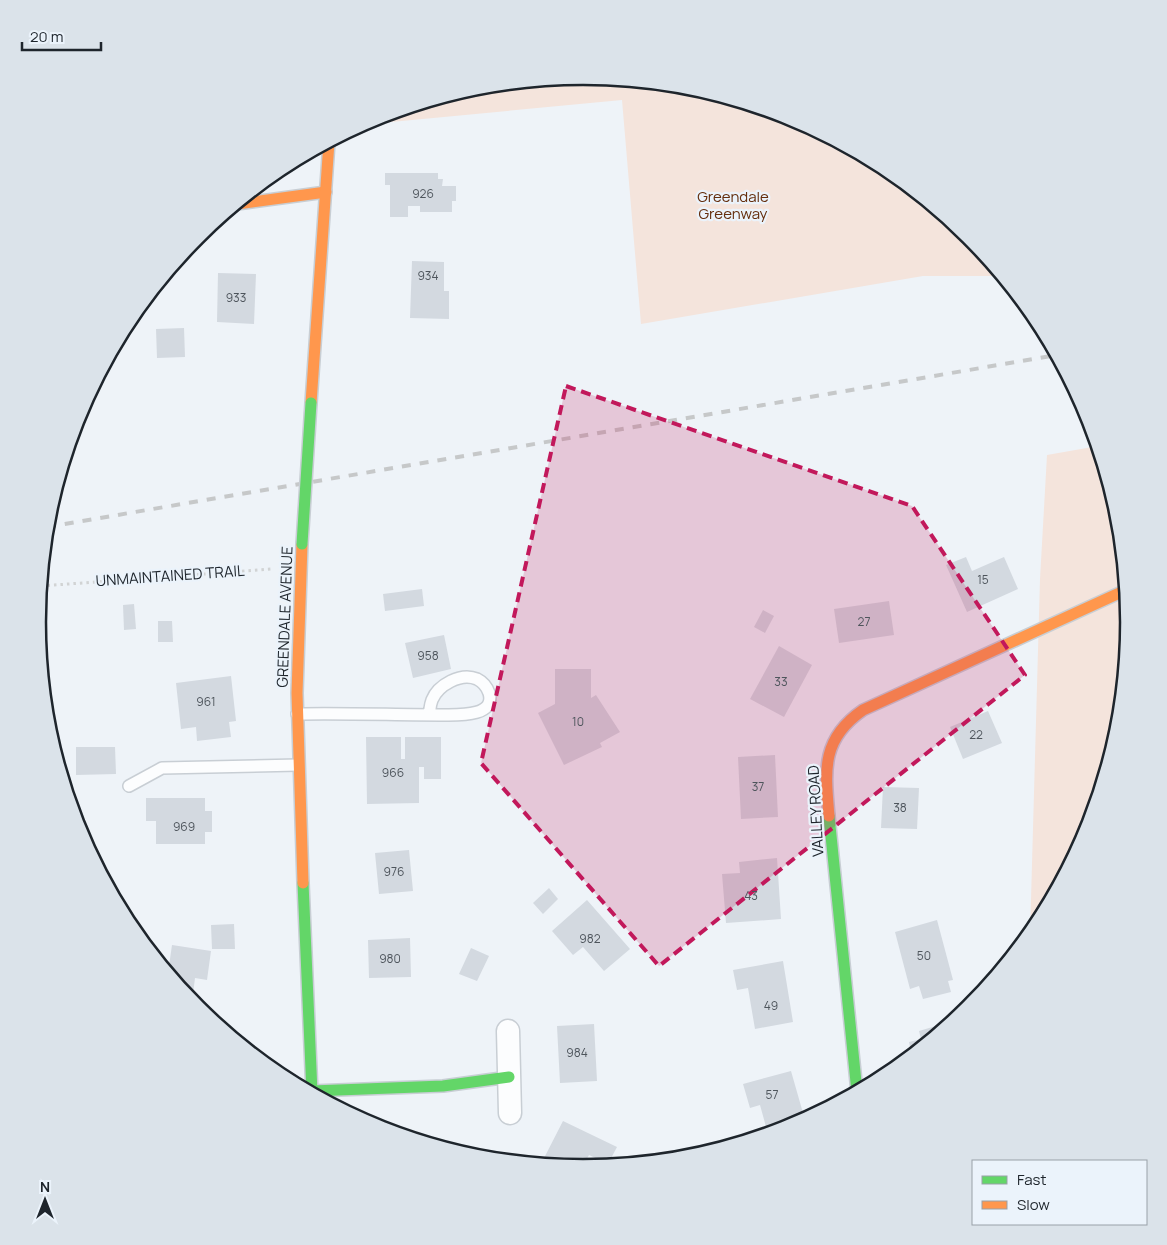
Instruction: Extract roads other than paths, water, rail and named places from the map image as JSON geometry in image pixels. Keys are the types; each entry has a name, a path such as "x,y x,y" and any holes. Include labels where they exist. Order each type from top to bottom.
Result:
{"street":[{"name":"GREENDALE AVENUE","path":"312,1086 297,714 300,567 329,150"},
{"path":"248,202 326,192"},
{"name":"VALLEY ROAD","path":"856,1085 827,792 826,774 830,746 843,725 851,717 863,710 1120,593"},
{"path":"508,1031 510,1113"},
{"path":"322,1092 443,1086 509,1077"}],"lane":[{"path":"297,714 429,715 476,713 490,703 488,689 476,679 468,677 450,682 437,692 433,698 429,715"},
{"path":"129,786 162,768 298,765"}],"railway":[{"path":"56,526 1050,356"}],"park label":[{"name":"Greendale Greenway","path":"733,206"}]}
